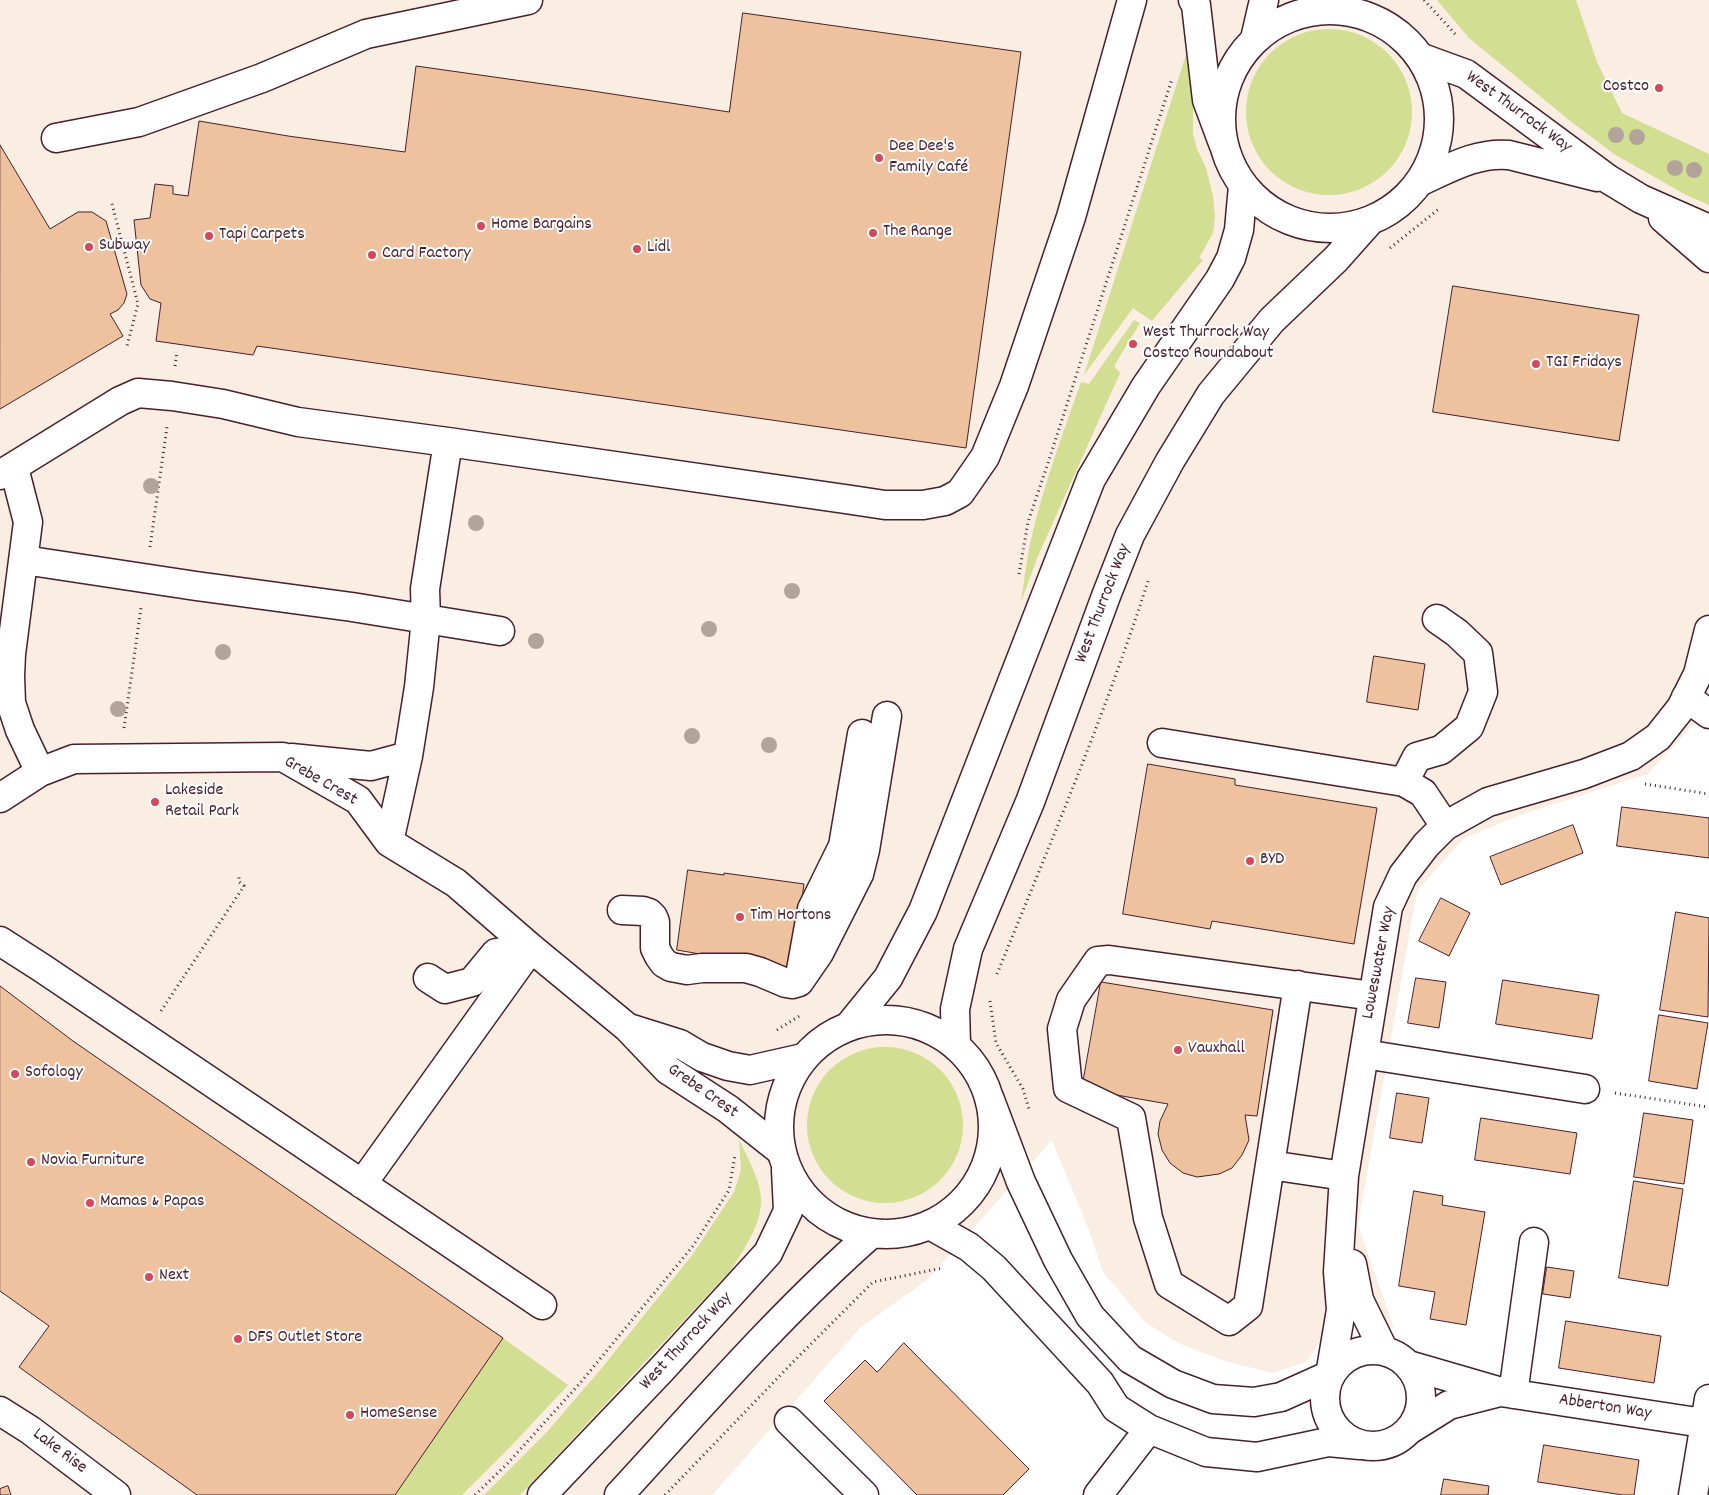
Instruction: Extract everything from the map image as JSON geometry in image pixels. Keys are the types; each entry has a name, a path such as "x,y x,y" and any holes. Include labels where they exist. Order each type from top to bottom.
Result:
{"street":[{"path":"56,138 139,122 262,78 366,34 528,0"},
{"path":"40,772 20,730 11,703 11,654 28,522 7,471 120,401 138,393 223,404 298,422 885,505 923,505 945,501 960,493 985,457 1014,386 1071,217 1132,0"},
{"path":"1193,0 1196,5 1207,100 1230,165 1243,186 1268,210 1299,225 1334,229 1368,223 1399,205 1421,181 1435,152 1440,119 1436,87 1422,58 1397,32 1364,7 1308,11 1279,22 1255,39 1232,69 1221,105 1223,143"},
{"path":"1255,39 1264,0"},
{"name":"West Thurrock Way","path":"1422,58 1466,74 1608,179 1641,199 1709,229"},
{"name":"West Thurrock Way","path":"1421,181 1469,159 1494,154 1509,155 1608,179"},
{"path":"849,1026 888,978 923,911 1091,479 1146,386 1220,279 1231,258 1239,230 1243,186"},
{"name":"West Thurrock Way","path":"1641,199 1709,258"},
{"name":"West Thurrock Way","path":"956,1046 955,1009 968,949 1030,802 1130,535 1170,461 1211,394 1272,320 1336,259 1368,223"},
{"path":"389,842 408,756 419,687 426,619 425,589 448,442"},
{"path":"24,560 500,631"},
{"path":"1404,782 1417,756 1441,750 1469,727 1484,692 1478,653 1457,633 1437,619"},
{"name":"Loweswater Way","path":"1330,1375 1341,1310 1338,1272 1344,1176 1388,907 1403,875 1426,844 1445,826 1488,802 1584,774 1631,756 1658,736 1681,708 1702,662 1709,630"},
{"path":"1686,697 1709,714"},
{"path":"622,910 649,913 655,922 655,948 664,963 671,967 687,970 746,968 786,983 799,982 819,953 859,874 865,850 887,716"},
{"path":"799,982 812,909 843,846 862,734"},
{"path":"1162,743 1404,782 1423,793 1445,826"},
{"path":"282,757 371,766 408,756"},
{"name":"Grebe Crest","path":"0,798 40,772 74,759 282,757 358,800 389,842 456,883 628,1028 668,1070 728,1109 783,1159"},
{"path":"0,941 542,1305"},
{"path":"428,978 444,989 472,982 496,953 531,948"},
{"path":"362,1184 531,948"},
{"path":"1298,985 1248,1306 1229,1321 1169,1284 1148,1218 1131,1118 1068,1088 1062,1028 1071,1000 1098,961 1109,960 1298,985 1373,996"},
{"path":"803,1058 827,1036 849,1026 875,1020 897,1020 929,1028 956,1046 973,1064 984,1084 1021,1182 1058,1260 1090,1316 1130,1359 1173,1384 1212,1399 1254,1402 1281,1397 1330,1375"},
{"name":"Grebe Crest","path":"628,1028 680,1044 702,1057 728,1066 750,1070 803,1058"},
{"path":"1364,1054 1585,1089"},
{"name":"West Thurrock Way","path":"542,1495 636,1397 768,1253 788,1211 778,1126 781,1102 790,1079 803,1058"},
{"path":"783,1159 802,1195 825,1216 847,1228 871,1234 886,1235 914,1231 930,1225 952,1212 971,1193 988,1160 993,1126 990,1100"},
{"path":"1270,1165 1344,1176"},
{"path":"930,1225 969,1247 994,1268 1100,1383 1116,1408 1149,1430 1206,1452 1257,1457 1328,1442 1360,1445 1373,1446 1387,1444 1399,1439 1409,1430 1417,1418 1421,1404 1421,1390 1416,1377 1408,1365 1397,1356 1384,1351 1368,1350 1353,1354 1340,1362 1330,1375 1324,1392 1326,1409 1333,1425 1345,1438 1360,1445"},
{"name":"Loweswater Way","path":"1341,1230 1352,1262 1359,1300 1384,1351"},
{"path":"619,1495 819,1281 871,1234"},
{"path":"1507,1393 1534,1242"},
{"name":"Abberton Way","path":"1408,1365 1507,1393 1708,1415"},
{"name":"Abberton Way","path":"1409,1430 1449,1405 1507,1393"},
{"name":"Lake Rise","path":"0,1411 30,1430 116,1495"},
{"path":"1693,1495 1708,1415"},
{"path":"789,1421 864,1495"},
{"path":"1098,1495 1149,1430"}],"path":[{"path":"1018,580 1028,522 1048,466 1175,70"},
{"path":"112,204 138,304 127,346"},
{"path":"1389,249 1442,207"},
{"path":"123,736 177,352"},
{"path":"993,983 1063,814 1132,629 1149,576"},
{"path":"1641,784 1709,794"},
{"path":"144,1037 244,886 239,882 239,876"},
{"path":"990,1000 996,1043 1023,1089 1032,1117"},
{"path":"1585,1089 1708,1107"},
{"path":"665,1495 873,1282 946,1268"}],"shaded area":[{"name":"Lakeside Retail Park","path":"0,0 1709,0 1709,699 1696,721 1648,774 1517,816 1463,839 1417,891 1358,1225 1394,1328 1333,1322 1307,1362 1272,1373 1221,1360 1178,1343 1145,1322 1103,1272 1090,1233 1052,1140 927,1280 860,1328 712,1495 0,1495"}],"green space":[{"path":"1437,0 1576,0 1597,62 1622,113 1709,154 1709,205 1686,195 1614,154 1569,120 1469,38"},
{"path":"1329,29 1361,36 1375,43 1388,53 1398,66 1405,80 1412,112 1405,144 1398,158 1388,171 1375,181 1361,188 1329,195 1297,188 1283,181 1270,171 1260,158 1253,144 1246,112 1253,80 1260,66 1270,53 1283,43 1297,36"},
{"path":"1191,39 1195,83 1193,134 1197,149 1206,168 1213,196 1215,217 1213,233 1199,258 1203,260 1152,321 1133,308 1084,375"},
{"path":"1134,320 1140,323 1114,366 1120,373 1038,556 1021,602 1029,551 1040,503 1081,382 1089,384"},
{"path":"877,1047 893,1047 908,1050 922,1056 940,1070 954,1088 960,1102 963,1125 960,1148 954,1162 940,1180 922,1194 908,1200 893,1203 877,1203 862,1200 848,1194 830,1180 820,1168 810,1148 807,1133 807,1117 810,1102 816,1088 830,1070 842,1060 862,1050"},
{"path":"739,1140 757,1178 761,1202 758,1220 746,1246 731,1270 520,1495 484,1495 547,1432 601,1369 693,1254 734,1192 741,1170"},
{"path":"503,1338 568,1385 462,1495 395,1495"}],"building":[{"path":"743,13 1021,52 966,448 257,346 253,355 156,341 161,303 150,299 141,285 134,220 150,218 155,184 173,186 173,194 188,196 199,121 288,136 405,152 416,66 729,112"},
{"path":"0,145 50,229 78,212 92,212 106,221 127,294 124,303 118,310 110,314 123,336 0,409"},
{"name":"TGI Fridays","path":"1453,286 1639,315 1619,441 1433,412"},
{"path":"1374,656 1425,664 1418,710 1367,702"},
{"name":"BYD","path":"1148,764 1235,779 1235,785 1377,808 1354,944 1212,921 1210,929 1123,914"},
{"path":"1622,807 1709,818 1709,858 1617,846"},
{"path":"1573,825 1583,853 1501,885 1490,857"},
{"name":"Tim Hortons","path":"688,870 804,884 792,970 677,950"},
{"path":"1441,898 1470,913 1449,956 1419,941"},
{"path":"1676,912 1709,918 1708,1017 1660,1010"},
{"path":"1416,978 1446,982 1439,1028 1408,1023"},
{"path":"1503,980 1599,995 1592,1039 1496,1024"},
{"name":"Vauxhall","path":"1101,982 1273,1010 1257,1116 1245,1115 1249,1140 1242,1155 1232,1168 1219,1174 1197,1177 1183,1173 1170,1163 1162,1150 1158,1134 1160,1121 1168,1104 1082,1089"},
{"path":"0,986 73,1041 503,1338 395,1495 197,1495 19,1367 49,1326 0,1291"},
{"path":"1659,1015 1708,1023 1697,1089 1649,1081"},
{"path":"1397,1093 1429,1098 1422,1143 1390,1138"},
{"path":"1644,1113 1693,1120 1684,1184 1634,1177"},
{"path":"1481,1118 1577,1133 1570,1174 1475,1160"},
{"path":"1634,1181 1683,1189 1668,1286 1619,1278"},
{"path":"1414,1191 1443,1196 1442,1205 1485,1212 1466,1325 1430,1319 1435,1292 1399,1286"},
{"path":"1547,1267 1574,1271 1570,1298 1543,1294"},
{"path":"1566,1321 1661,1336 1654,1383 1559,1368"},
{"path":"904,1343 1029,1469 1003,1495 917,1495 824,1401 865,1360 877,1372"},
{"path":"1544,1445 1639,1460 1634,1495 1538,1482"},
{"path":"1444,1479 1489,1486 1488,1495 1441,1495"},
{"path":"8,1486 11,1495 0,1495 0,1489"}],"place":[{"name":"Costco","path":"1659,88"},
{"name":"Dee Dee's Family Café","path":"879,158"},
{"name":"Home Bargains","path":"481,226"},
{"name":"The Range","path":"873,233"},
{"name":"Tapi Carpets","path":"209,236"},
{"name":"Subway","path":"89,247"},
{"name":"Lidl","path":"637,249"},
{"name":"Card Factory","path":"372,255"},
{"name":"West Thurrock Way Costco Roundabout","path":"1133,344"},
{"name":"TGI Fridays","path":"1536,364"},
{"name":"Lakeside Retail Park","path":"155,802"},
{"name":"BYD","path":"1250,861"},
{"name":"Tim Hortons","path":"740,917"},
{"name":"Vauxhall","path":"1178,1050"},
{"name":"Sofology","path":"15,1074"},
{"name":"Novia Furniture","path":"31,1162"},
{"name":"Mamas & Papas","path":"90,1203"},
{"name":"Next","path":"149,1277"},
{"name":"DFS Outlet Store","path":"238,1339"},
{"name":"HomeSense","path":"350,1415"}]}
